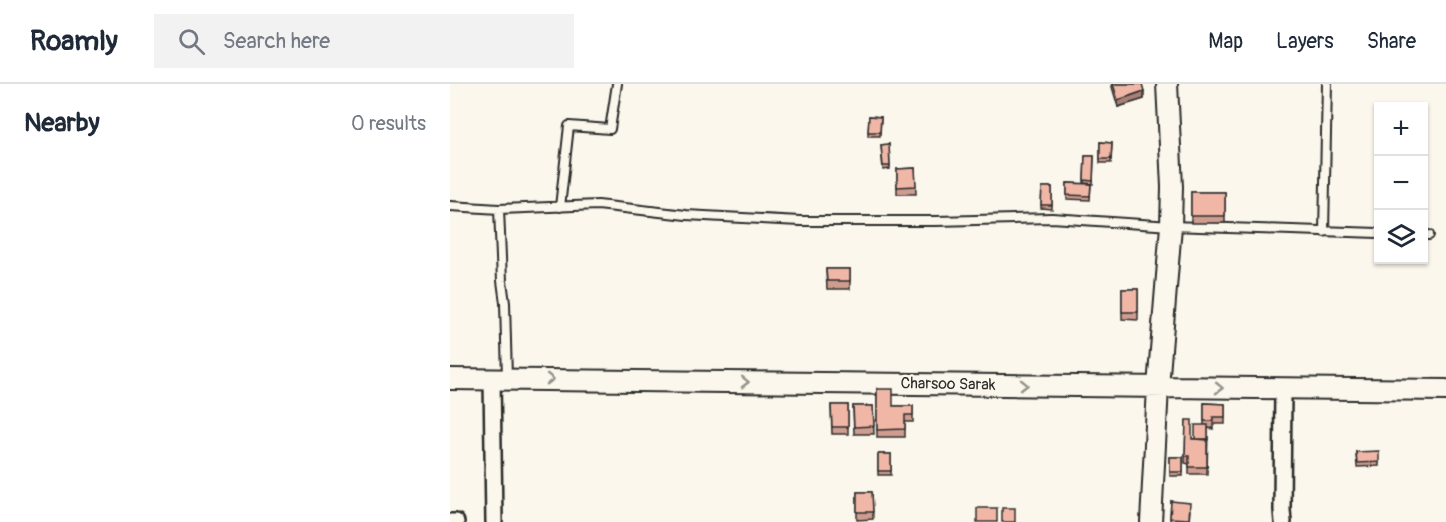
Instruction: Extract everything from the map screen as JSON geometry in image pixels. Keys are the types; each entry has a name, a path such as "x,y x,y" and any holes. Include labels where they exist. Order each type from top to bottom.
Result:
{"street":[{"path":"1151,522 1158,387 1171,226 1172,187 1167,84"},
{"path":"494,522 499,378"},
{"name":"Charsoo Sarak","path":"450,379 1446,390"},
{"path":"1283,388 1283,522"},
{"path":"450,522 456,522"}],"lane":[{"path":"560,207 569,126 610,129 617,84"},
{"path":"1324,232 1328,84"},
{"path":"450,206 499,209 598,205 686,215 800,221 1052,218 1171,226 1374,234"},
{"path":"499,209 505,303 499,378"}],"building":[{"path":"1113,84 1142,84 1144,91 1118,100"},
{"path":"869,116 881,117 880,132 868,132"},
{"path":"1100,142 1112,143 1111,159 1100,159"},
{"path":"889,144 890,166 883,166 881,145"},
{"path":"1085,156 1094,156 1093,181 1084,180"},
{"path":"915,168 916,186 897,187 897,169"},
{"path":"1067,183 1091,184 1090,196 1067,195"},
{"path":"1042,187 1052,187 1052,205 1041,205"},
{"path":"1191,192 1225,192 1225,216 1191,216"},
{"path":"826,269 850,269 850,281 827,281"},
{"path":"1122,289 1138,289 1138,312 1122,312"},
{"path":"877,389 893,389 893,406 913,406 913,415 905,415 905,429 877,430"},
{"path":"1204,403 1225,404 1225,417 1213,417 1213,421 1204,421"},
{"path":"831,405 848,405 848,427 832,427"},
{"path":"853,406 873,406 874,426 854,427"},
{"path":"1186,420 1192,420 1192,439 1207,439 1207,467 1189,467 1189,456 1185,456"},
{"path":"1195,425 1208,425 1208,440 1195,439"},
{"path":"1379,451 1379,462 1357,463 1356,452"},
{"path":"878,454 891,454 891,471 878,471"},
{"path":"1170,457 1183,457 1183,472 1170,472"},
{"path":"857,492 872,492 873,512 857,512"},
{"path":"1171,501 1190,503 1189,519 1170,518"},
{"path":"977,508 997,508 997,522 977,522"},
{"path":"1002,508 1015,508 1015,522 1002,522"}]}
